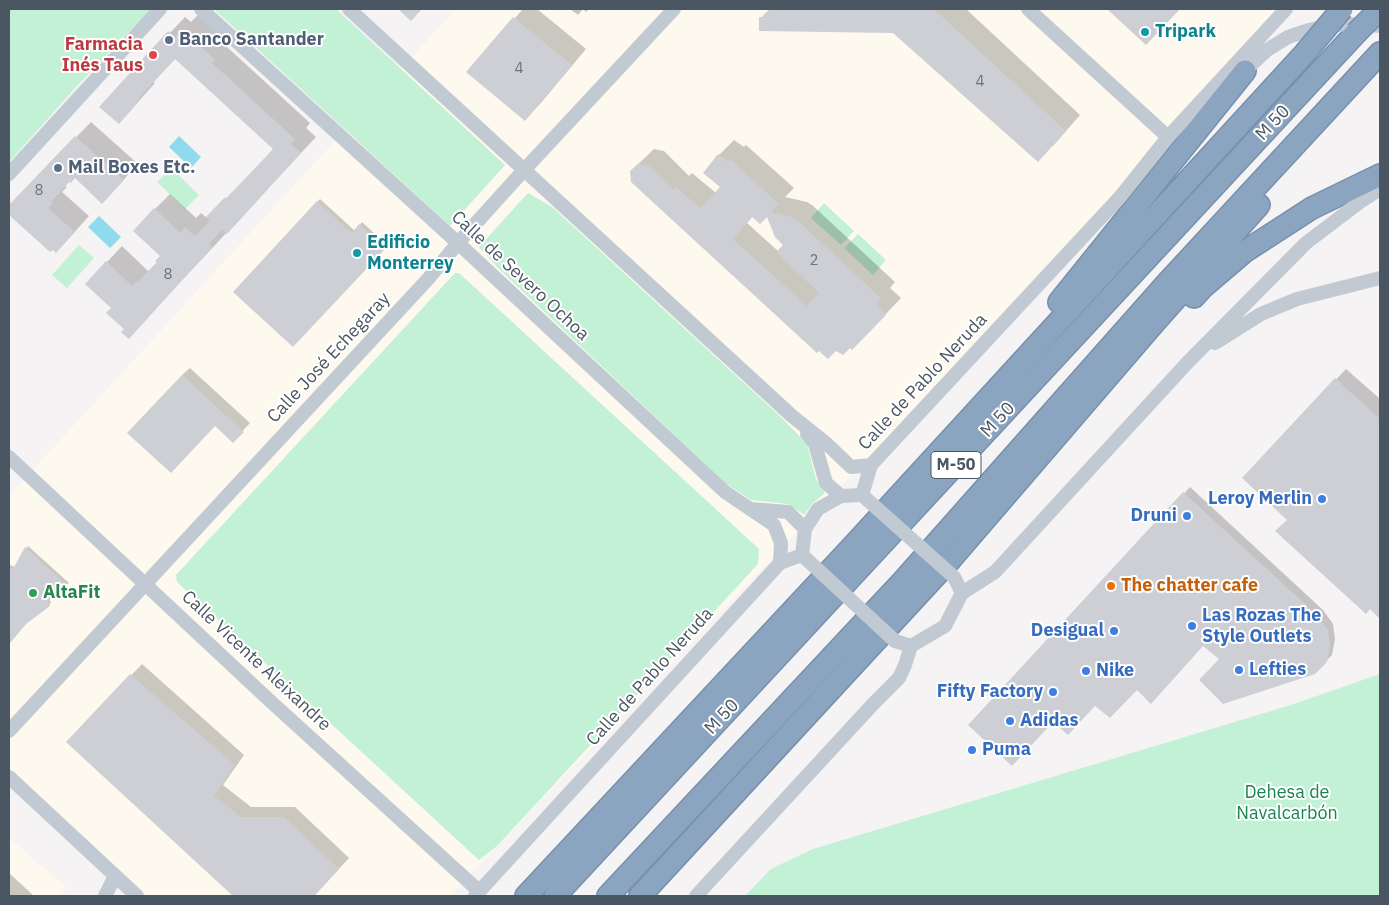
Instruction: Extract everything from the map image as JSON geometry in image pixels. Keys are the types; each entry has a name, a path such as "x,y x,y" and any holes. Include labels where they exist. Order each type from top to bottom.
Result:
{"highway":[{"path":"526,896 936,456 1305,53 1342,9"},
{"name":"M 50","path":"555,896 1356,34 1379,15"},
{"name":"M-50","path":"608,896 903,581 1167,283 1380,53"},
{"path":"951,559 1155,322 1380,68"},
{"path":"936,456 1245,70"},
{"path":"640,896 951,559 1039,470 1203,287 1244,252 1312,208 1380,175"}],"street":[{"path":"9,174 160,9"},
{"name":"Calle de Severo Ochoa","path":"201,9 458,243 725,492 774,525 781,543 780,563"},
{"path":"349,9 792,416 851,467 871,465"},
{"name":"Calle José Echegaray","path":"9,731 428,279 524,170 674,9"},
{"path":"1028,9 1168,137"},
{"name":"Calle de Pablo Neruda","path":"862,495 871,465 1120,197 1168,137 1286,9"},
{"path":"1120,197 1267,50 1288,37 1309,30 1361,24 1379,15"},
{"path":"696,896 899,678 911,646 945,626 962,593 995,572 1194,356 1306,243 1380,189"},
{"path":"1194,356 1261,314 1297,299 1380,278"},
{"path":"792,416 815,444 826,483 841,496"},
{"name":"Calle Vicente Aleixandre","path":"9,457 477,894"},
{"path":"911,646 895,641 802,555 805,530 818,508 841,496 862,495 954,577 962,593"},
{"name":"Calle de Severo Ochoa","path":"748,508 788,512 805,530"},
{"name":"Calle de Pablo Neruda","path":"477,894 780,563 802,555"},
{"path":"9,777 137,896"},
{"path":"105,896 115,876"}],"shaded area":[{"path":"456,9 1283,9 1117,196 450,896 145,896 9,771 9,496"},
{"path":"9,838 67,888 60,896 9,896"}],"green space":[{"path":"9,9 151,9 77,86 9,162"},
{"path":"214,9 336,9 505,165 450,226"},
{"path":"171,168 199,195 185,209 157,182"},
{"path":"528,193 552,207 781,417 807,444 816,479 825,493 813,503 804,515 788,504 751,500 725,483 498,268 479,247"},
{"path":"824,203 854,231 841,245 811,218"},
{"path":"858,234 886,260 873,275 844,248"},
{"path":"79,245 94,258 67,288 52,275"},
{"path":"455,273 459,273 759,549 758,564 497,846 479,860 177,582 176,575"},
{"name":"Dehesa de Navalcarbón","path":"1380,674 1380,896 745,896 771,869 813,849 1291,705"}],"water":[{"path":"179,136 201,157 191,168 169,147"},
{"path":"99,216 121,237 110,248 88,227"}],"building":[{"path":"398,9 422,9 411,21"},
{"path":"770,9 934,9 1066,131 1038,162 893,33 759,31 759,17 769,13"},
{"name":"Tripark","path":"1107,9 1180,9 1146,45"},
{"path":"513,17 572,65 525,121 466,72"},
{"path":"182,29 215,60 212,63 295,139 291,144 301,153 227,234 222,230 209,244 212,247 129,339 121,332 124,329 106,313 111,308 85,284 106,261 132,286 138,282 157,262 155,261 160,256 133,231 154,208 180,233 185,227 195,236 210,221 206,217 225,197 226,199 273,149 175,59 139,98 141,99 119,124 99,107 168,31 175,37"},
{"path":"75,136 124,180 102,204 75,178 71,183 69,182 48,208 75,232 56,253 53,250 50,252 9,215 9,205"},
{"path":"718,154 728,162 730,159 779,204 771,212 797,220 881,298 876,304 886,315 852,350 850,348 843,355 836,351 828,359 819,351 817,353 631,182 630,171 638,164 649,166 673,190 676,187 700,208 720,187 703,173","holes":["752,217 760,224 767,217 775,237 783,245 776,252 819,293 807,306 733,239"]},
{"path":"317,201 352,233 359,224 386,248 293,347 233,292"},
{"path":"182,375 244,432 233,443 215,426 171,473 127,433"},
{"name":"Leroy Merlin","path":"1335,378 1380,419 1380,619 1370,609 1366,614 1275,531 1287,520 1242,478"},
{"name":"Las Rozas The Style Outlets","path":"1183,492 1318,616 1328,630 1330,645 1327,662 1315,674 1223,704 1199,680 1219,659 1203,646 1151,704 1137,690 1110,718 1095,706 1068,735 1053,722 1012,766 968,725"},
{"name":"AltaFit","path":"25,547 68,586 48,601 50,606 26,624 9,644 9,567 13,569"},
{"path":"130,674 235,765 214,796 241,817 284,817 339,869 314,896 233,896 66,742"}],"place":[{"name":"Tripark","path":"1145,32"},
{"name":"Banco Santander","path":"169,40"},
{"name":"Farmacia Inés Taus","path":"153,55"},
{"name":"Mail Boxes Etc.","path":"58,168"},
{"name":"Edificio Monterrey","path":"357,253"},
{"name":"Leroy Merlin","path":"1322,499"},
{"name":"Druni","path":"1187,516"},
{"name":"The chatter cafe","path":"1111,586"},
{"name":"AltaFit","path":"33,593"},
{"name":"Las Rozas The Style Outlets","path":"1192,626"},
{"name":"Desigual","path":"1114,631"},
{"name":"Lefties","path":"1239,670"},
{"name":"Nike","path":"1086,671"},
{"name":"Fifty Factory","path":"1053,692"},
{"name":"Adidas","path":"1010,721"},
{"name":"Puma","path":"972,750"}]}
